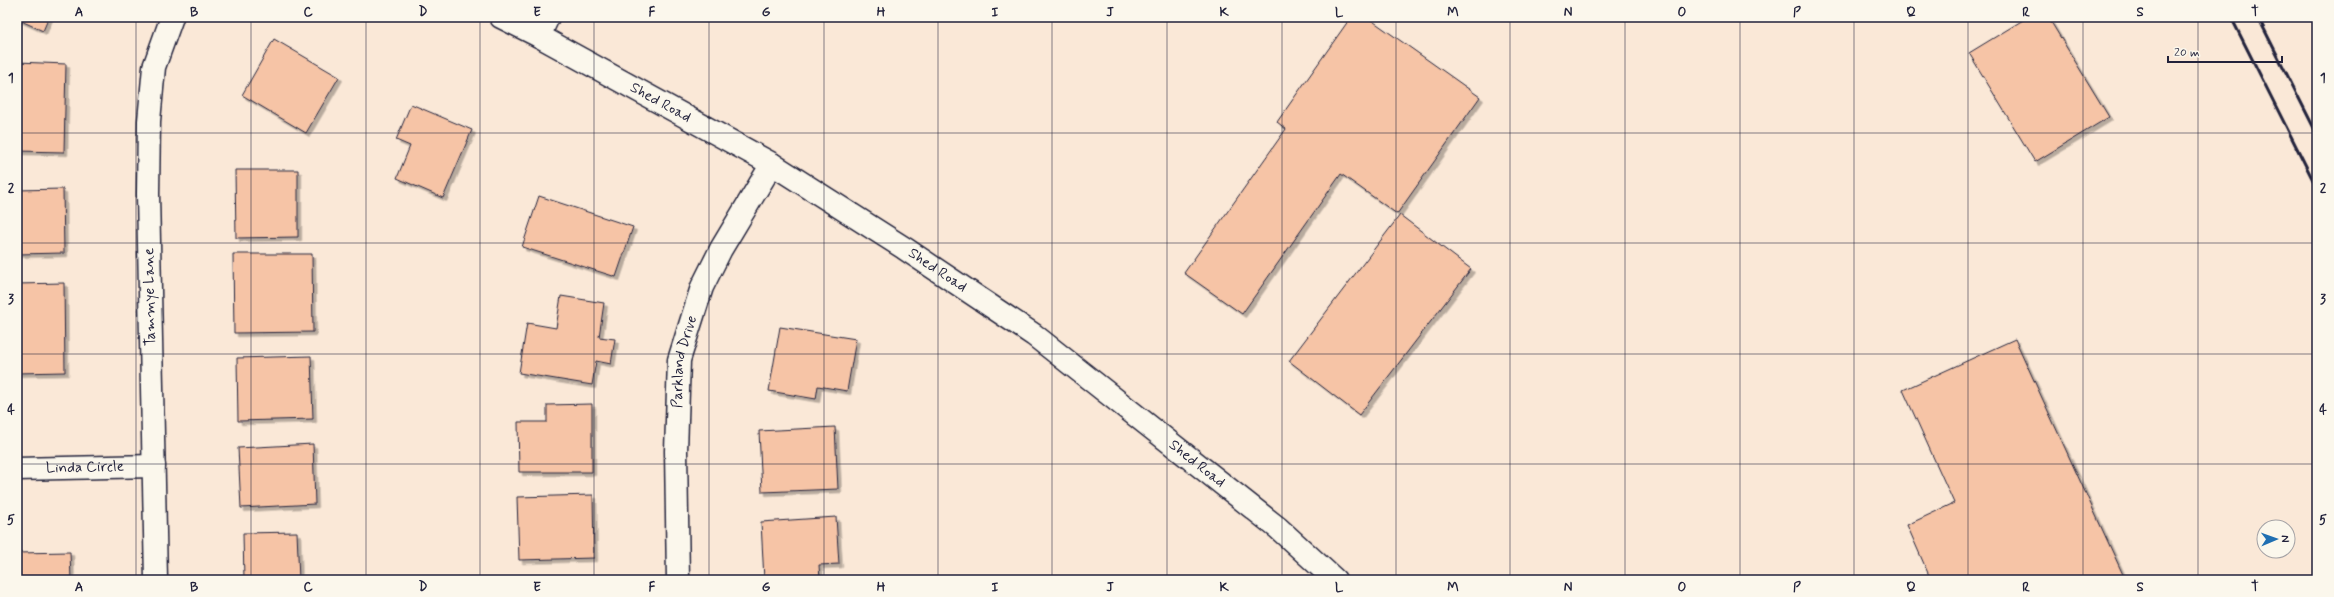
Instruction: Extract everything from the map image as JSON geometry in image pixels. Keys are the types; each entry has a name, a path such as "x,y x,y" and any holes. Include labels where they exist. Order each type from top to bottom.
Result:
{"street":[{"name":"Tammye Lane","path":"156,580 148,194 149,121 154,67 172,17"},
{"name":"Shed Road","path":"500,17 544,26 772,164 904,248 1034,335 1278,528 1335,580"},
{"name":"Parkland Drive","path":"678,580 676,436 679,360 702,287 721,249 772,164"},
{"name":"Linda Circle","path":"17,468 154,466"}],"building":[{"path":"17,17 49,17 43,31 17,19"},
{"path":"1351,17 1367,17 1480,97 1397,214 1341,174 1242,314 1184,273 1286,129 1277,122"},
{"path":"2028,17 2048,17 2109,117 2035,162 1969,53"},
{"path":"274,39 339,77 306,133 242,95"},
{"path":"17,62 66,64 64,152 17,151"},
{"path":"411,104 472,130 443,198 397,178 410,146 396,140"},
{"path":"235,170 298,170 298,237 236,238"},
{"path":"63,189 64,253 17,254 17,190"},
{"path":"539,196 633,227 616,277 522,247"},
{"path":"1400,215 1471,269 1359,415 1289,361"},
{"path":"233,254 312,254 313,332 234,333"},
{"path":"64,283 65,372 17,373 17,284"},
{"path":"561,296 604,303 599,337 615,339 611,364 596,361 592,385 519,373 527,323 556,328"},
{"path":"780,327 856,339 847,391 818,386 816,399 769,391"},
{"path":"2015,339 2125,579 1931,580 1907,525 1954,503 1903,390"},
{"path":"311,356 313,419 238,421 237,358"},
{"path":"592,404 592,472 519,472 518,422 547,422 547,405"},
{"path":"835,427 838,489 762,492 759,431"},
{"path":"313,444 315,504 241,508 238,448"},
{"path":"593,495 594,558 519,560 517,497"},
{"path":"836,517 839,564 819,565 820,580 764,580 761,522"},
{"path":"297,532 299,580 244,580 243,533"},
{"path":"70,552 71,580 17,580 17,553"},
{"path":"593,579 593,580 543,580"}],"railway":[{"path":"2231,17 2317,188"},
{"path":"2258,17 2317,134"},
{"path":"2313,17 2317,25"}]}
